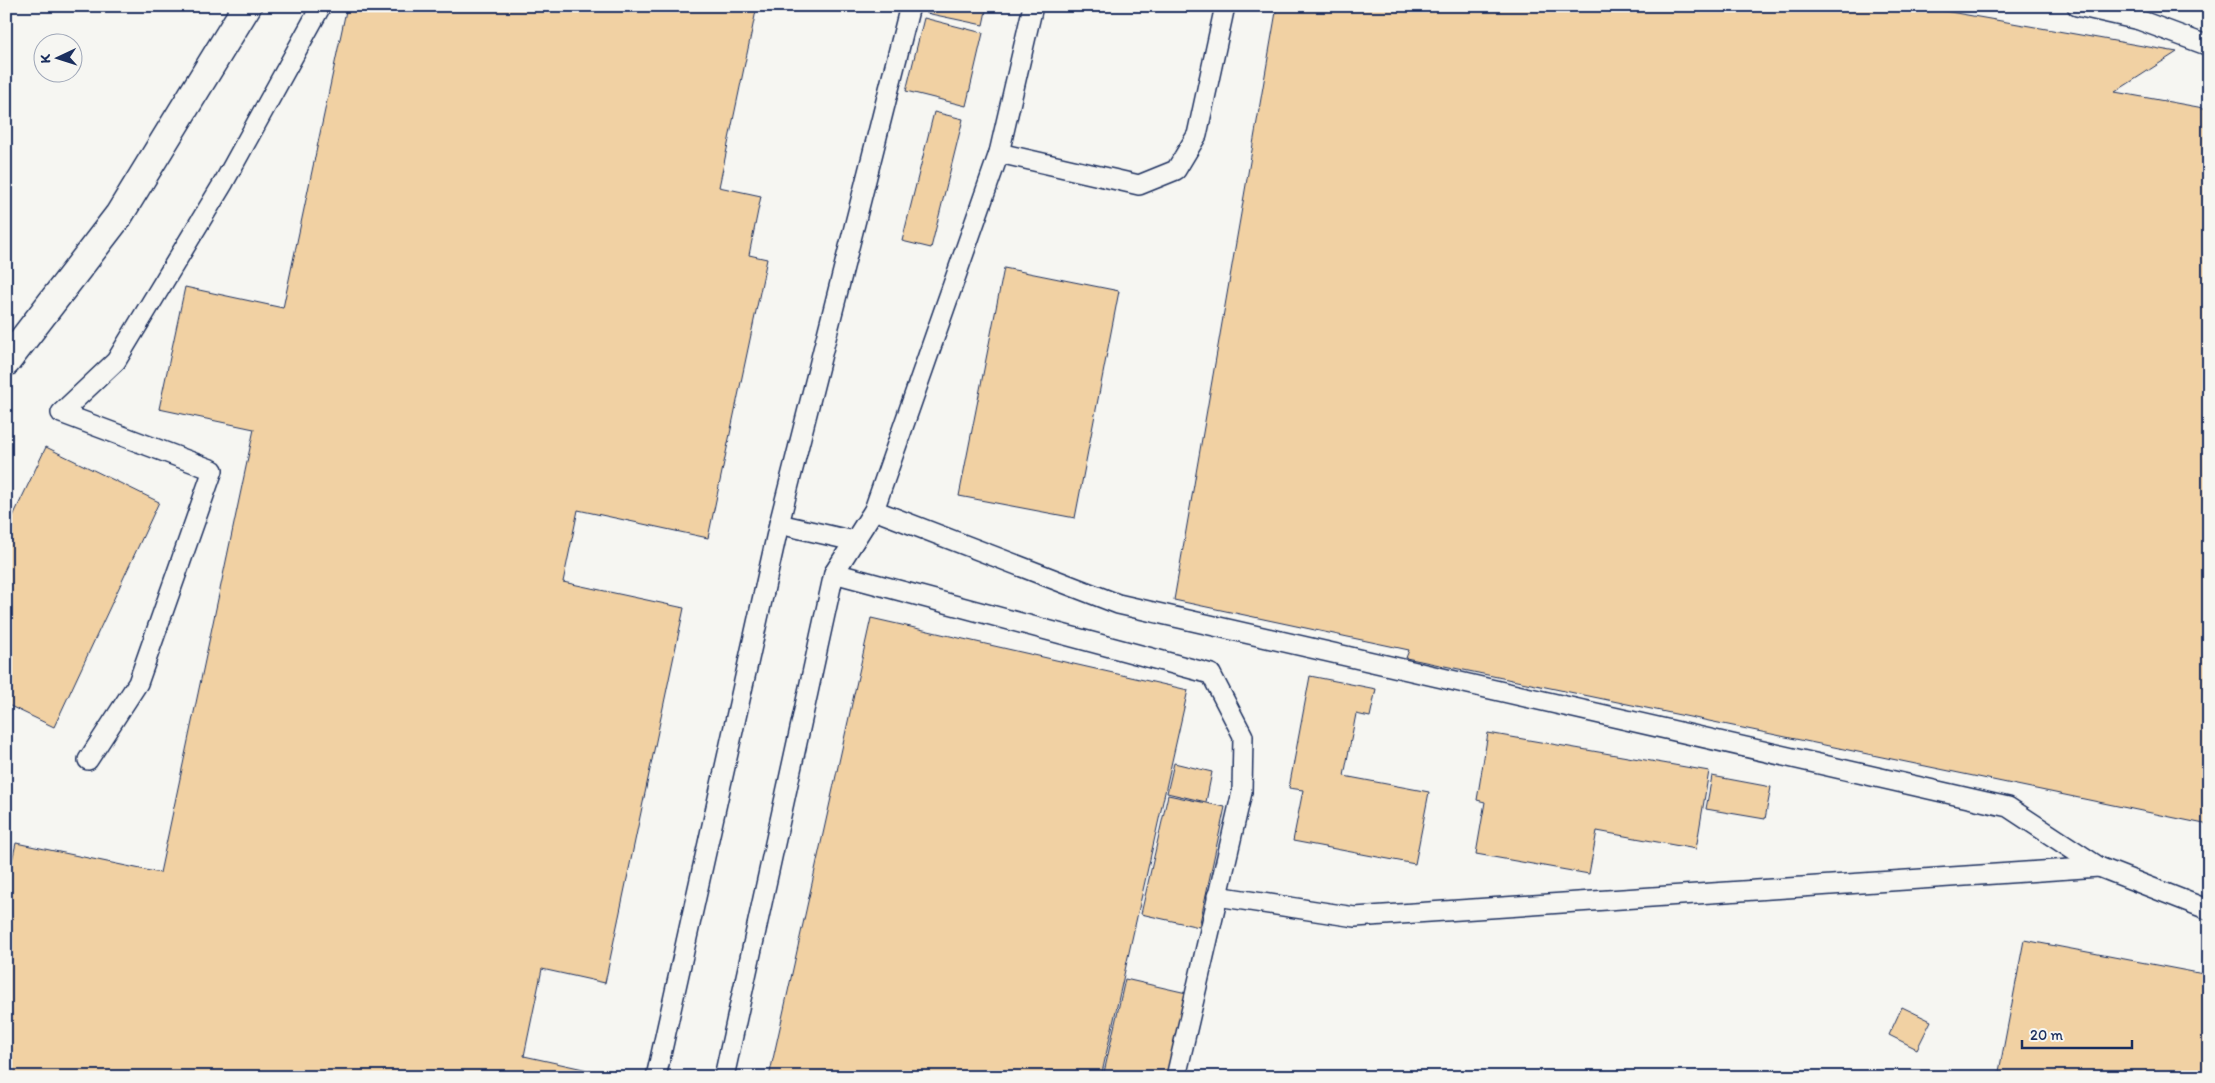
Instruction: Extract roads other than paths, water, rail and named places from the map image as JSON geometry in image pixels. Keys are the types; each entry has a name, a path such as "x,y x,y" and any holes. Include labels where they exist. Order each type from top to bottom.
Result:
{"street":[{"path":"6,362 119,215 247,6"}],"lane":[{"path":"88,760 138,683 214,470 61,413 116,361 224,182 321,6"},
{"path":"656,1077 779,524 910,6"},
{"path":"724,1077 834,573 874,510 999,152 1032,6"},
{"path":"999,152 1139,184 1176,170 1198,135 1225,6"},
{"path":"2077,6 2139,20 2209,46"},
{"path":"874,510 1118,604 2008,808 2098,867 2209,910"},
{"path":"779,524 854,541"},
{"path":"834,573 1211,674 1243,736 1242,792 1216,896 1176,1077"},
{"path":"1216,896 1355,917 2098,867"}]}
